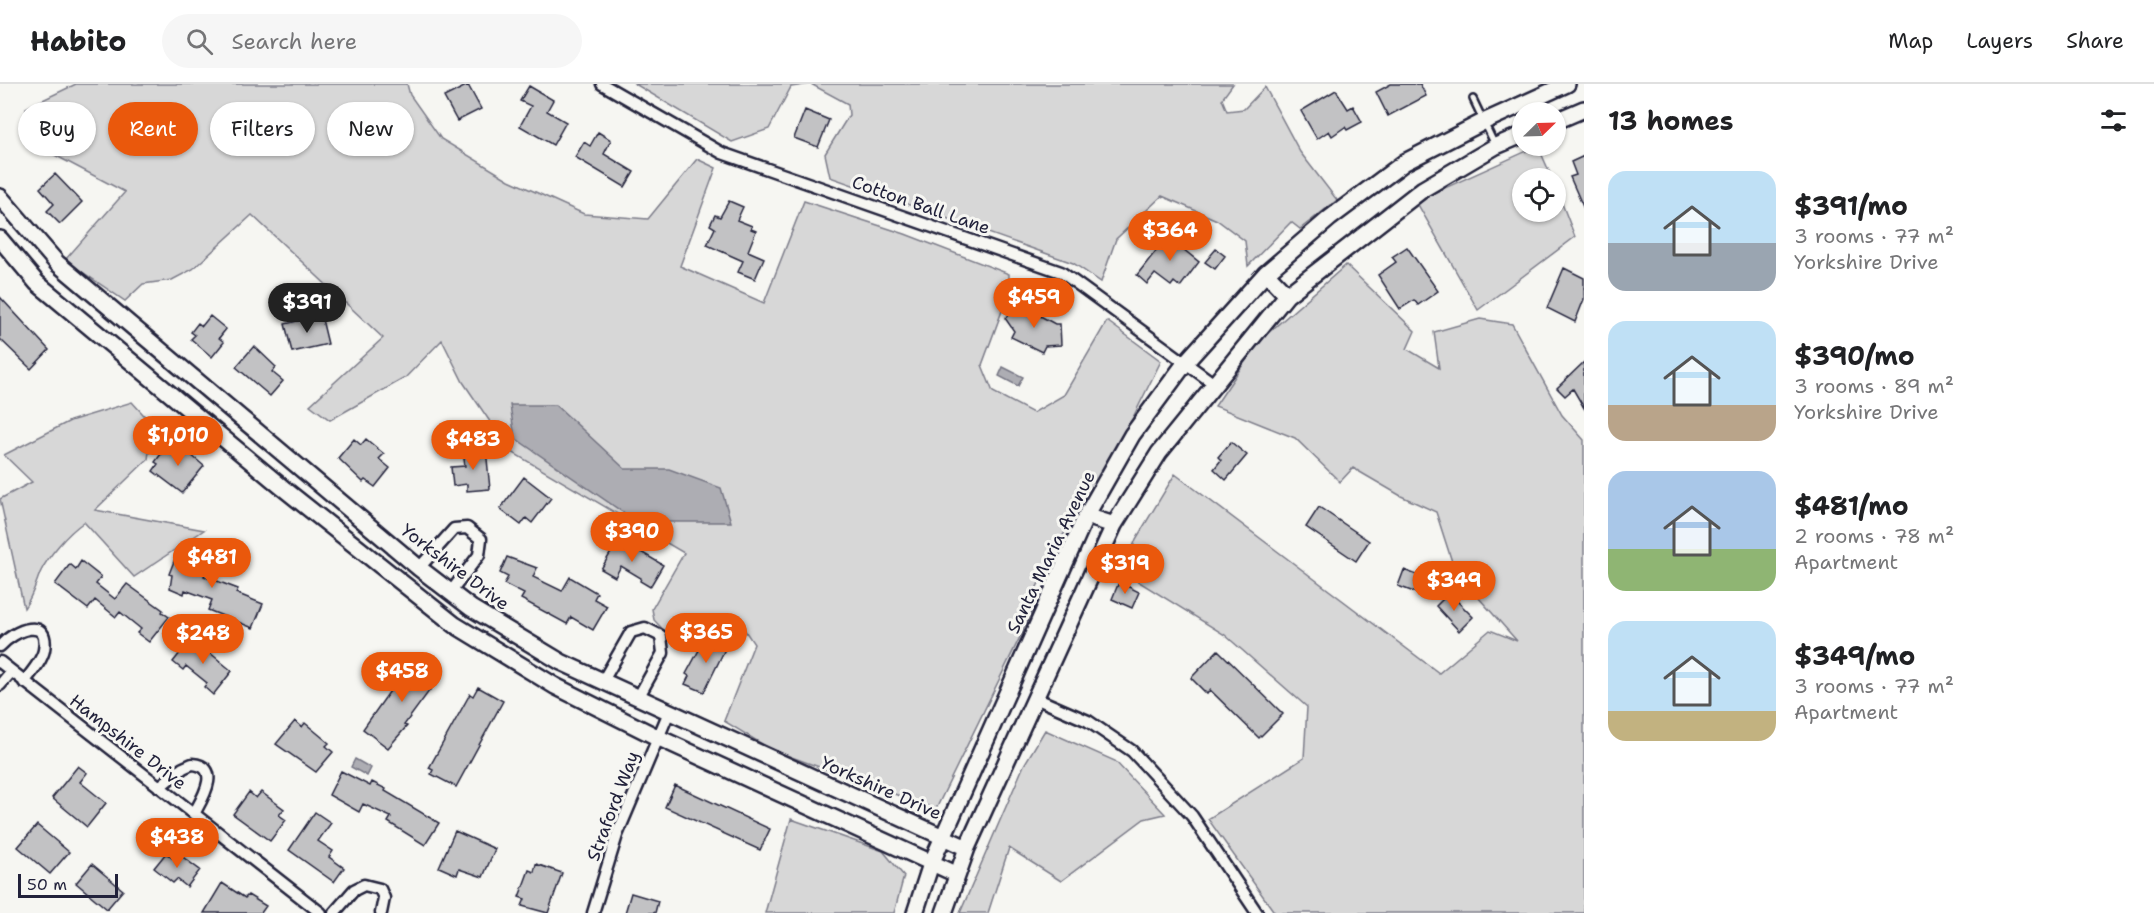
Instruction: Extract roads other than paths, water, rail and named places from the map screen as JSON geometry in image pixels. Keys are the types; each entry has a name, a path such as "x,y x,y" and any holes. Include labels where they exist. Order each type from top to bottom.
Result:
{"street":[{"name":"Cotton Ball Lane","path":"602,84 722,153 1061,272 1213,383"},
{"name":"Santa Maria Avenue","path":"915,913 931,864 1086,516 1132,435 1186,362 1266,273 1330,218 1405,162 1483,122 1567,84"},
{"path":"1566,117 1584,109"},
{"path":"944,913 967,848 1114,525 1159,453 1213,383 1287,295 1423,189 1496,146 1512,139"},
{"name":"Yorkshire Drive","path":"0,197 57,263 450,593 561,662 967,848"},
{"path":"0,239 37,284 270,477 455,625 555,686 657,737 956,874"},
{"path":"1266,273 1287,295"},
{"path":"270,477 287,457"},
{"path":"1086,516 1114,525"},
{"path":"419,568 454,529 467,528 481,539 479,555 450,593"},
{"path":"0,646 21,629 30,627 39,632 44,640 44,652 24,682"},
{"path":"604,680 631,632 645,628 661,636 663,653 639,696"},
{"path":"1030,640 1055,653"},
{"name":"Hampshire Drive","path":"0,662 321,913"},
{"path":"0,685 11,672"},
{"path":"1035,698 1088,721 1132,751 1192,816 1257,913"},
{"name":"Straford Way","path":"593,913 617,835 669,712"},
{"path":"159,787 183,768 192,764 200,764 209,774 208,785 194,814"},
{"path":"334,913 354,890 363,885 380,889 384,898 381,913"}],"lane":[{"path":"1473,99 1496,146"}]}
